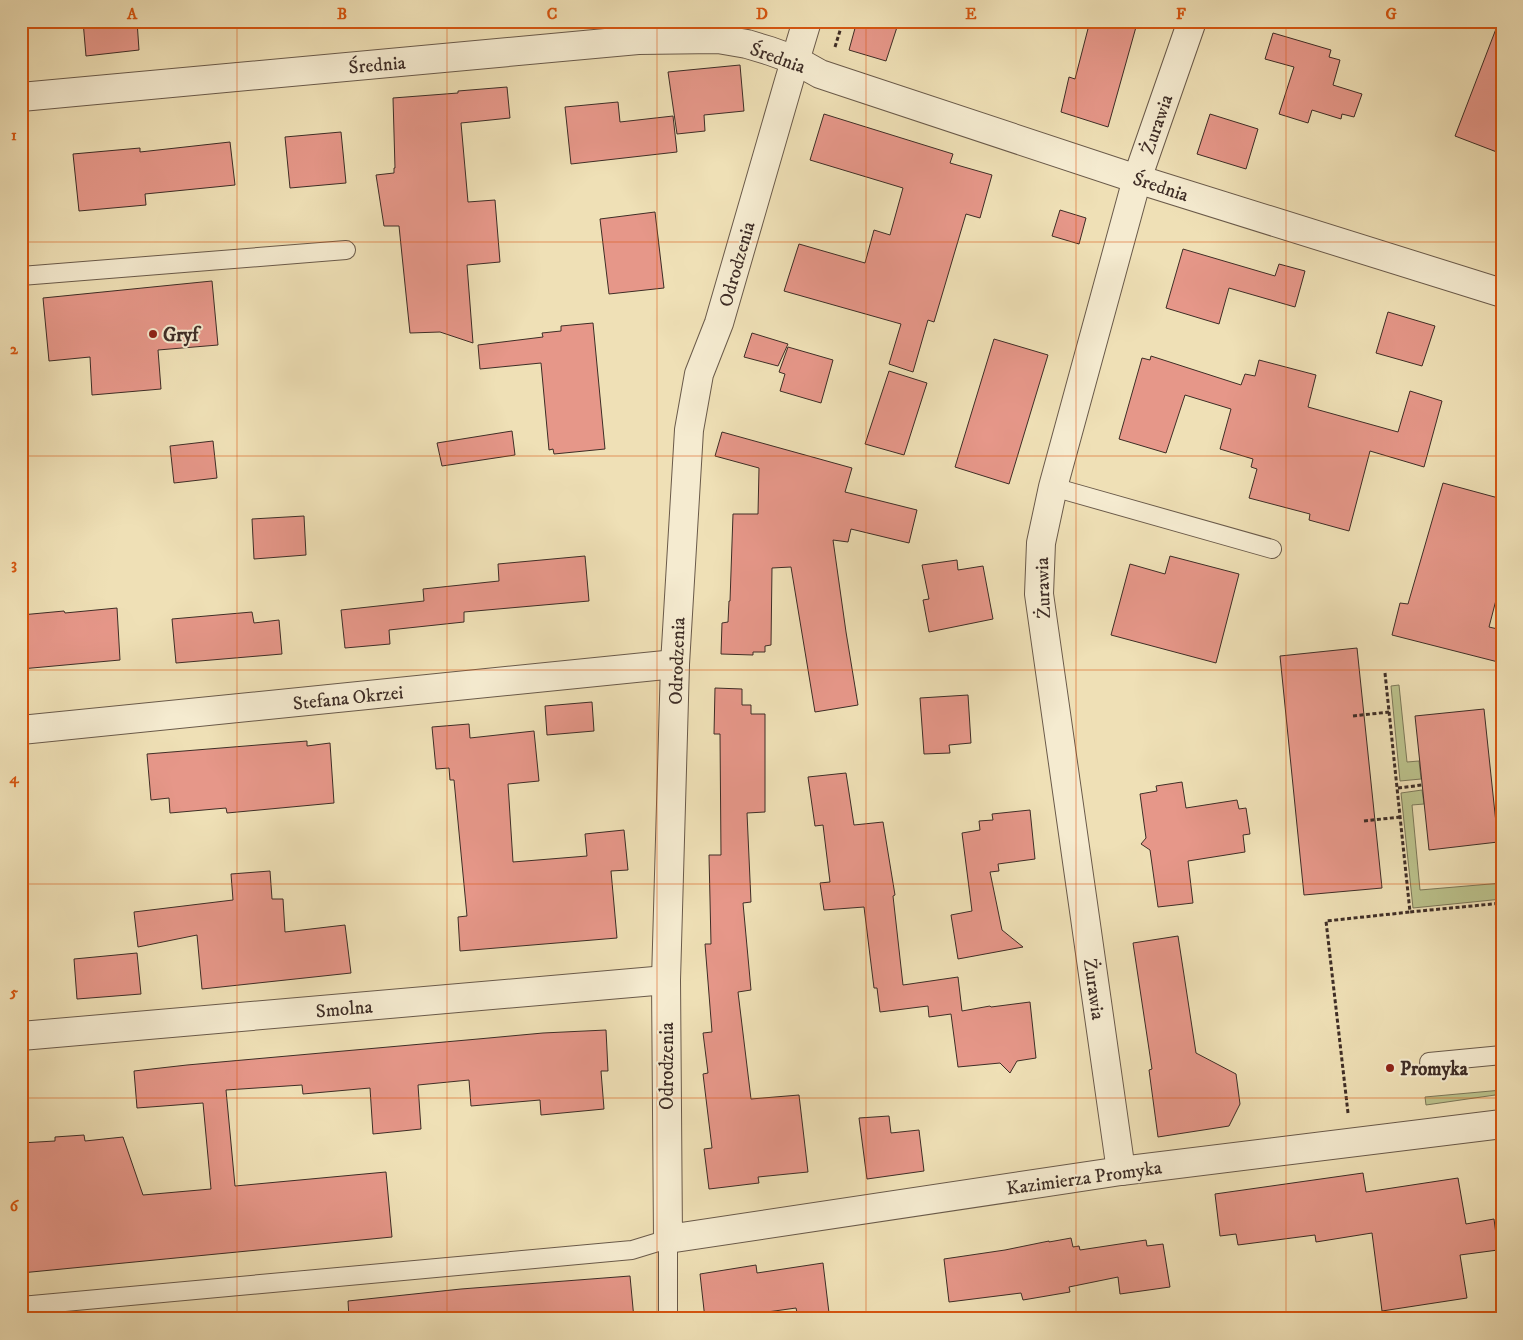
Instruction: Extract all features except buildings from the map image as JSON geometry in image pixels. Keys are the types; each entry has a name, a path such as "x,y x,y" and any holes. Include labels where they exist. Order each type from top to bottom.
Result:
{"street":[{"name":"Odrodzenia","path":"668,1239 666,980 676,664 689,430 700,374 719,324 808,21"},
{"name":"Żurawia","path":"1121,1171 1039,594 1041,543 1053,487 1136,179 1192,21"},
{"name":"Średnia","path":"21,97 638,40 718,39 770,50 795,60 820,74 1136,179 1502,293"},
{"name":"Stefana Okrzei","path":"21,730 676,664"},
{"name":"Smolna","path":"21,1036 666,980"},
{"name":"Kazimierza Promyka","path":"668,1239 1121,1171 1502,1124"}],"lane":[{"path":"21,276 346,250"},
{"path":"1053,487 1272,549"},
{"path":"1429,1062 1502,1055"},
{"path":"21,1306 632,1250 668,1239"},
{"name":"Odrodzenia","path":"668,1239 668,1319"}],"path":[{"path":"1385,673 1410,912"},
{"path":"1353,716 1389,712"},
{"path":"1398,788 1422,785"},
{"path":"1364,821 1400,817"},
{"path":"1352,1142 1326,922 1502,903"}],"green space":[{"path":"1399,685 1407,762 1419,761 1421,779 1400,781 1391,686"},
{"path":"1422,790 1424,804 1412,805 1420,890 1502,883 1502,899 1413,908 1401,793"},
{"path":"1502,1090 1502,1094 1426,1105 1425,1097"}],"place":[{"name":"Gryf","path":"153,334"},
{"name":"Promyka","path":"1390,1068"}]}
